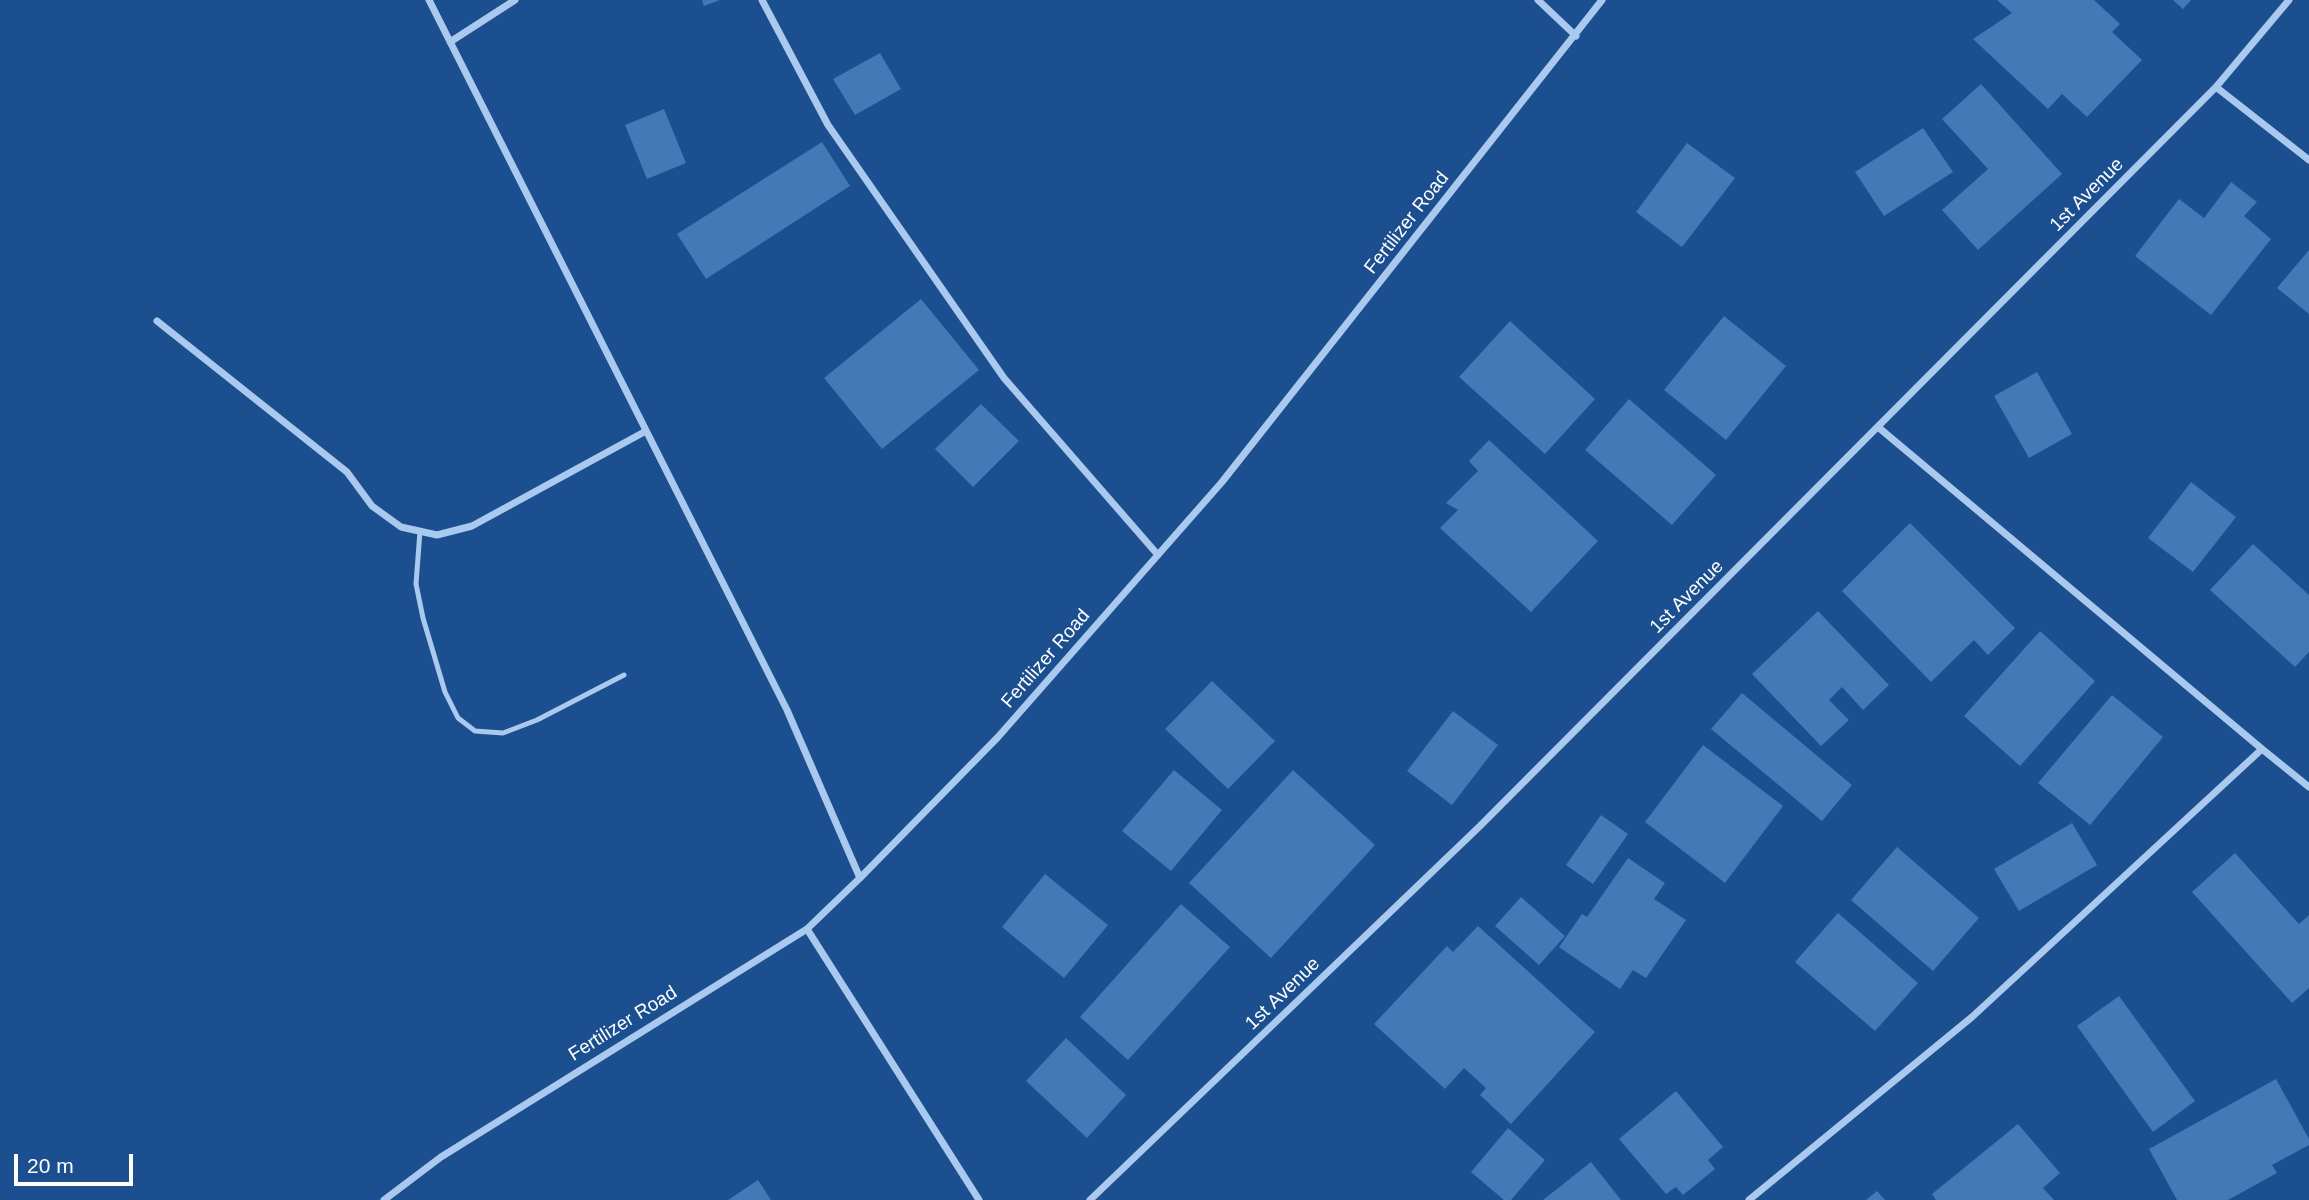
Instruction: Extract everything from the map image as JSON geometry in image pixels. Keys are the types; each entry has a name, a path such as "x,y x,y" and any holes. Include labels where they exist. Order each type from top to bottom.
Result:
{"street":[{"path":"429,0 787,710 860,878"},
{"path":"450,42 515,0"},
{"path":"762,0 828,125 1004,378 1158,555"},
{"path":"1538,0 1576,36"},
{"name":"Fertilizer Road","path":"384,1200 442,1157 807,929 860,878 998,737 1222,482 1602,0"},
{"name":"1st Avenue","path":"1090,1200 1480,827 2216,87 2290,0"},
{"path":"2216,87 2309,160"},
{"path":"158,321 347,472 372,506 401,527 437,535 472,526 646,431"},
{"path":"1878,427 2309,787"},
{"path":"1749,1200 1972,1017 2262,749"},
{"path":"807,929 979,1200"}],"lane":[{"path":"420,531 416,584 423,618 445,692 458,718 475,731 503,733 537,720 624,675"}],"building":[{"path":"702,0 720,0 704,6"},
{"path":"1997,0 2094,0 2120,24 2112,32 2142,60 2087,117 2062,94 2048,109 1973,39 2012,13"},
{"path":"2173,0 2191,0 2183,9"},
{"path":"880,53 901,89 855,115 833,79"},
{"path":"1981,84 2062,174 1978,250 1942,210 1988,169 1942,119"},
{"path":"664,109 686,163 647,179 625,125"},
{"path":"1923,128 1953,172 1884,216 1855,172"},
{"path":"822,142 850,186 706,279 677,234"},
{"path":"1687,143 1735,178 1682,247 1636,212"},
{"path":"2231,182 2257,202 2244,216 2271,239 2211,315 2135,256 2179,199 2204,218"},
{"path":"2309,250 2309,314 2277,288"},
{"path":"921,299 979,370 882,449 824,378"},
{"path":"1724,316 1786,366 1726,440 1664,390"},
{"path":"1510,321 1595,399 1545,454 1459,377"},
{"path":"2037,372 2072,434 2029,458 1994,396"},
{"path":"1629,399 1716,475 1672,525 1585,450"},
{"path":"981,404 1019,441 973,487 935,449"},
{"path":"1489,440 1598,541 1531,612 1440,528 1458,510 1446,503 1478,471 1469,461"},
{"path":"2191,482 2236,517 2193,572 2148,538"},
{"path":"1910,523 2015,628 1988,655 1974,640 1931,682 1842,591"},
{"path":"2253,544 2309,595 2309,652 2295,667 2210,590"},
{"path":"1818,611 1889,685 1863,710 1842,687 1829,700 1849,720 1821,746 1752,674"},
{"path":"2040,631 2095,681 2020,766 1964,716"},
{"path":"1212,681 1275,741 1228,789 1165,729"},
{"path":"1742,693 1852,785 1822,821 1711,729"},
{"path":"2112,695 2163,737 2090,825 2038,783"},
{"path":"1453,711 1498,745 1452,805 1407,771"},
{"path":"1703,745 1783,806 1725,883 1645,822"},
{"path":"1174,770 1222,810 1171,871 1122,831"},
{"path":"1293,770 1375,845 1271,958 1189,883"},
{"path":"1601,815 1628,834 1593,884 1566,865"},
{"path":"2072,823 2097,865 2019,911 1994,869"},
{"path":"1897,847 1979,918 1933,971 1851,900"},
{"path":"2235,853 2299,924 2309,915 2309,988 2292,1003 2192,892"},
{"path":"1628,858 1665,883 1654,899 1686,920 1646,978 1633,970 1620,989 1559,947 1582,914 1587,917"},
{"path":"1045,874 1108,925 1064,978 1002,927"},
{"path":"1521,897 1565,936 1539,965 1495,926"},
{"path":"1181,904 1230,947 1128,1060 1080,1017"},
{"path":"1838,913 1918,983 1875,1031 1795,962"},
{"path":"1478,926 1595,1032 1511,1124 1480,1095 1486,1088 1464,1068 1445,1089 1374,1024 1447,946 1453,952"},
{"path":"2119,996 2195,1101 2153,1132 2077,1026"},
{"path":"1066,1038 1126,1095 1087,1138 1026,1081"},
{"path":"2276,1079 2309,1139 2309,1145 2272,1165 2277,1173 2228,1200 2177,1200 2149,1149"},
{"path":"1676,1091 1723,1147 1708,1160 1715,1169 1683,1195 1676,1187 1666,1194 1619,1139"},
{"path":"2018,1124 2060,1173 2043,1188 2054,1200 1936,1200 1932,1194"},
{"path":"1508,1128 1545,1160 1511,1200 1504,1200 1471,1172"},
{"path":"1591,1162 1621,1200 1543,1200"},
{"path":"758,1180 771,1200 728,1200"},
{"path":"1877,1191 1885,1200 1866,1200"}]}
